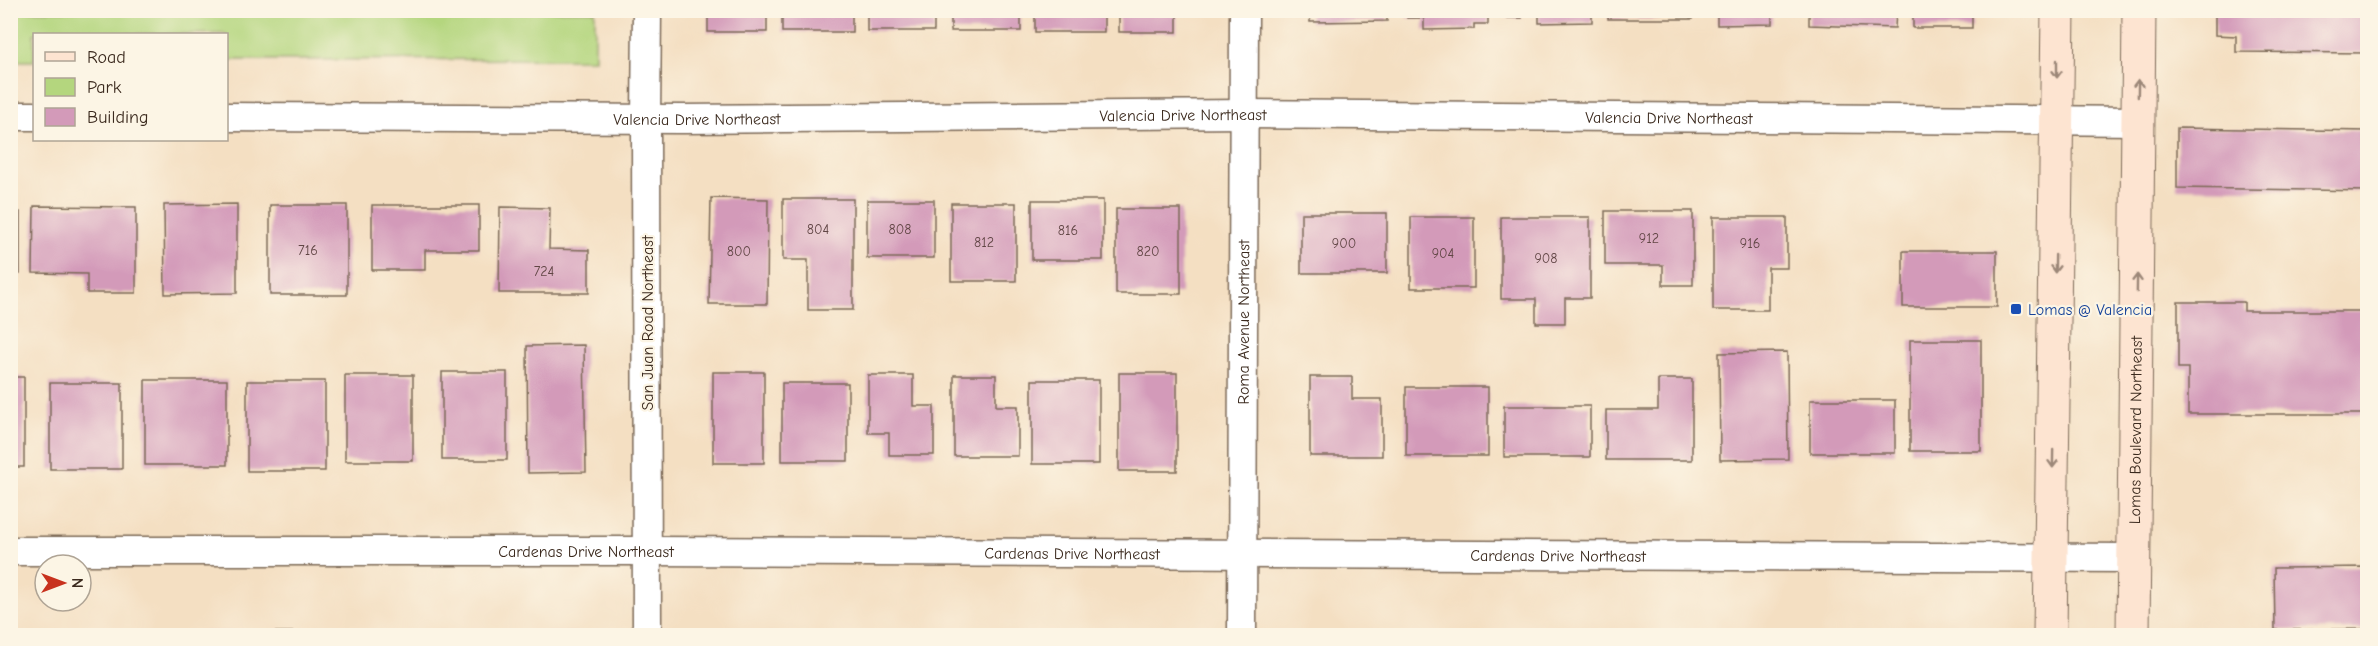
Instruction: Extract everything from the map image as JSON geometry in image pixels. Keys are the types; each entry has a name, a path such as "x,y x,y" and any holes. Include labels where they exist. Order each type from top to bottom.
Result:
{"main road":[{"path":"2050,636 2058,10"},
{"name":"Lomas Boulevard Northeast","path":"2133,636 2139,10"}],"street":[{"name":"San Juan Road Northeast","path":"647,636 646,118 648,10"},
{"name":"Roma Avenue Northeast","path":"1242,636 1244,10"},
{"name":"Valencia Drive Northeast","path":"228,117 646,118 1244,114 2139,121"},
{"path":"10,116 33,116"},
{"name":"Cardenas Drive Northeast","path":"10,551 648,551 2133,558"}],"green space":[{"path":"10,11 595,11 595,59 228,60 228,33 33,33 33,61 11,61"}],"building":[{"path":"708,10 767,10 767,32 708,32"},
{"path":"782,10 852,10 852,32 782,32"},
{"path":"867,10 934,10 934,31 867,31"},
{"path":"951,10 1021,10 1021,31 951,31"},
{"path":"1035,10 1104,10 1104,32 1035,32"},
{"path":"1119,10 1177,10 1177,32 1119,32"},
{"path":"1310,10 1387,10 1387,21 1310,22"},
{"path":"1407,10 1488,10 1488,24 1474,24 1474,29 1424,30 1424,18 1407,18"},
{"path":"1507,10 1522,10 1522,18 1507,18"},
{"path":"1539,10 1592,10 1592,22 1539,23"},
{"path":"1608,10 1693,10 1693,19 1608,19"},
{"path":"1717,10 1772,10 1772,24 1717,25"},
{"path":"1809,10 1896,10 1895,28 1809,25"},
{"path":"1913,10 1972,10 1972,28 1913,28"},
{"path":"2215,10 2368,10 2368,53 2236,52 2236,36 2215,35"},
{"path":"2177,128 2368,131 2368,191 2177,188"},
{"path":"711,198 768,199 767,304 709,304"},
{"path":"783,199 853,199 853,310 808,310 808,260 783,260"},
{"path":"867,200 934,200 934,258 867,258"},
{"path":"1032,200 1103,200 1103,260 1032,260"},
{"path":"951,203 1016,203 1016,281 951,281"},
{"path":"237,204 237,293 165,294 164,205"},
{"path":"270,205 347,205 347,295 270,295"},
{"path":"372,205 479,205 479,250 425,250 425,270 372,270"},
{"path":"34,206 136,207 136,293 87,293 87,274 33,273"},
{"path":"500,207 550,208 549,249 589,250 589,293 499,293"},
{"path":"1116,209 1181,209 1181,294 1116,294"},
{"path":"1605,211 1693,211 1693,285 1663,285 1663,265 1605,265"},
{"path":"10,212 20,212 20,274 10,274"},
{"path":"1301,213 1387,213 1387,273 1301,273"},
{"path":"1411,217 1474,217 1474,288 1411,288"},
{"path":"1501,217 1590,217 1590,298 1565,298 1565,323 1536,323 1536,299 1501,299"},
{"path":"1713,217 1787,217 1787,268 1768,268 1768,310 1713,310"},
{"path":"1903,251 1997,251 1997,307 1903,307"},
{"path":"2178,302 2244,302 2244,311 2368,311 2368,414 2188,414 2188,368 2178,368"},
{"path":"1910,340 1981,340 1981,451 1910,451"},
{"path":"584,345 586,472 528,473 527,346"},
{"path":"1787,352 1788,459 1720,460 1719,353"},
{"path":"442,372 507,372 507,460 442,460"},
{"path":"713,372 764,372 764,463 713,463"},
{"path":"1119,373 1177,373 1177,471 1119,471"},
{"path":"345,375 413,375 413,461 345,461"},
{"path":"868,375 913,375 913,406 934,406 934,455 889,455 889,433 868,433"},
{"path":"954,375 996,375 996,406 1018,406 1018,456 954,456"},
{"path":"10,377 24,377 24,467 10,467"},
{"path":"1310,377 1352,377 1352,399 1382,399 1382,456 1310,456"},
{"path":"1658,379 1692,379 1692,460 1606,460 1606,410 1658,410"},
{"path":"145,380 227,380 227,465 145,465"},
{"path":"1032,380 1099,380 1099,464 1032,464"},
{"path":"247,381 325,381 325,471 247,471"},
{"path":"50,383 122,383 122,469 50,469"},
{"path":"782,383 848,383 848,461 782,461"},
{"path":"1406,387 1488,387 1488,456 1406,456"},
{"path":"1810,400 1895,400 1895,453 1810,453"},
{"path":"1504,406 1590,406 1590,457 1504,457"},
{"path":"2368,567 2368,629 2275,630 2274,568"},
{"path":"202,632 295,632 295,636 202,636"},
{"path":"520,633 584,633 584,636 520,636"}],"place":[{"name":"Lomas @ Valencia","path":"2016,309"}]}
